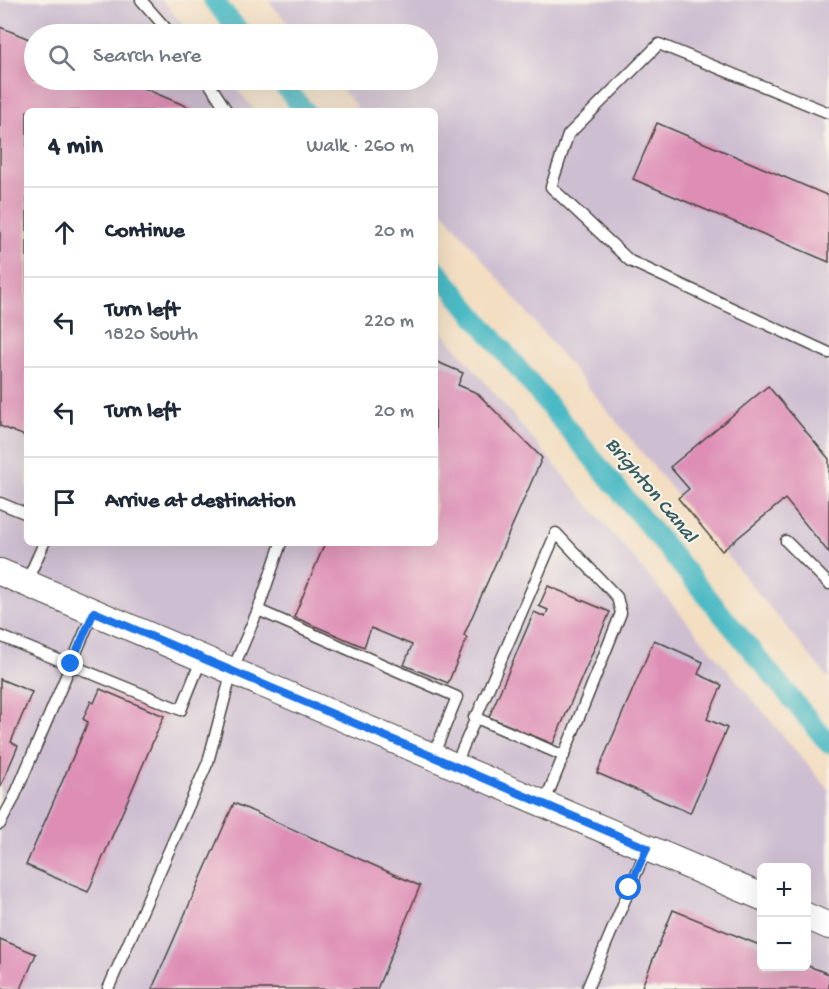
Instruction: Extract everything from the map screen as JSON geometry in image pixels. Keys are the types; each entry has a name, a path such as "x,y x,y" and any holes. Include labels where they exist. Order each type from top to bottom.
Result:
{"street":[{"path":"0,572 757,895"},
{"path":"809,917 829,926"}],"lane":[{"path":"141,0 162,24"},
{"path":"829,113 659,44 568,135 551,187 630,261 829,353"},
{"path":"213,90 225,108"},
{"path":"0,503 24,513"},
{"path":"444,761 474,717 555,533 617,597 621,613 544,804"},
{"path":"786,540 829,584"},
{"path":"26,583 43,546"},
{"path":"108,989 208,762 232,671 258,610 280,546"},
{"path":"258,610 457,697 444,761"},
{"path":"0,824 94,612"},
{"path":"0,636 181,710 202,658"},
{"path":"474,717 566,750"},
{"path":"587,989 647,848"}],"shaded area":[{"path":"0,0 162,0 182,24 24,24 24,90 238,90 253,108 24,108 24,546 438,546 438,327 829,790 829,989 0,989"},
{"path":"268,0 829,0 829,679 438,206 438,108 357,108 342,90 438,90 438,24 288,24"}],"building":[{"path":"0,27 24,37 24,90 148,90 191,108 24,108 24,436 0,426"},
{"path":"657,123 829,196 829,262 633,179"},
{"path":"438,362 463,373 458,385 477,393 542,458 464,635 467,638 448,683 404,665 412,645 371,628 364,647 294,617 324,546 438,546"},
{"path":"768,386 829,459 829,553 785,499 722,551 678,498 689,489 670,467"},
{"path":"548,586 610,612 553,744 529,734 527,739 513,733 515,728 489,717 534,612 545,617 548,610 539,606"},
{"path":"654,640 703,662 698,674 722,685 707,719 727,728 690,813 597,773"},
{"path":"0,679 32,692 11,742 18,746 0,788"},
{"path":"100,689 164,716 88,892 26,865 88,722 83,719 91,701 94,703"},
{"path":"234,803 420,886 377,989 152,989"},
{"path":"673,910 757,944 757,971 811,971 811,967 829,974 829,989 641,989"},
{"path":"0,939 36,954 21,989 0,989"}],"waterway":[{"name":"Brighton Canal","path":"213,0 233,24"},
{"name":"Brighton Canal","path":"287,90 302,108"},
{"name":"Brighton Canal","path":"438,272 829,744"}],"route":[{"path":"71,664 94,612 647,848 629,888"}]}
